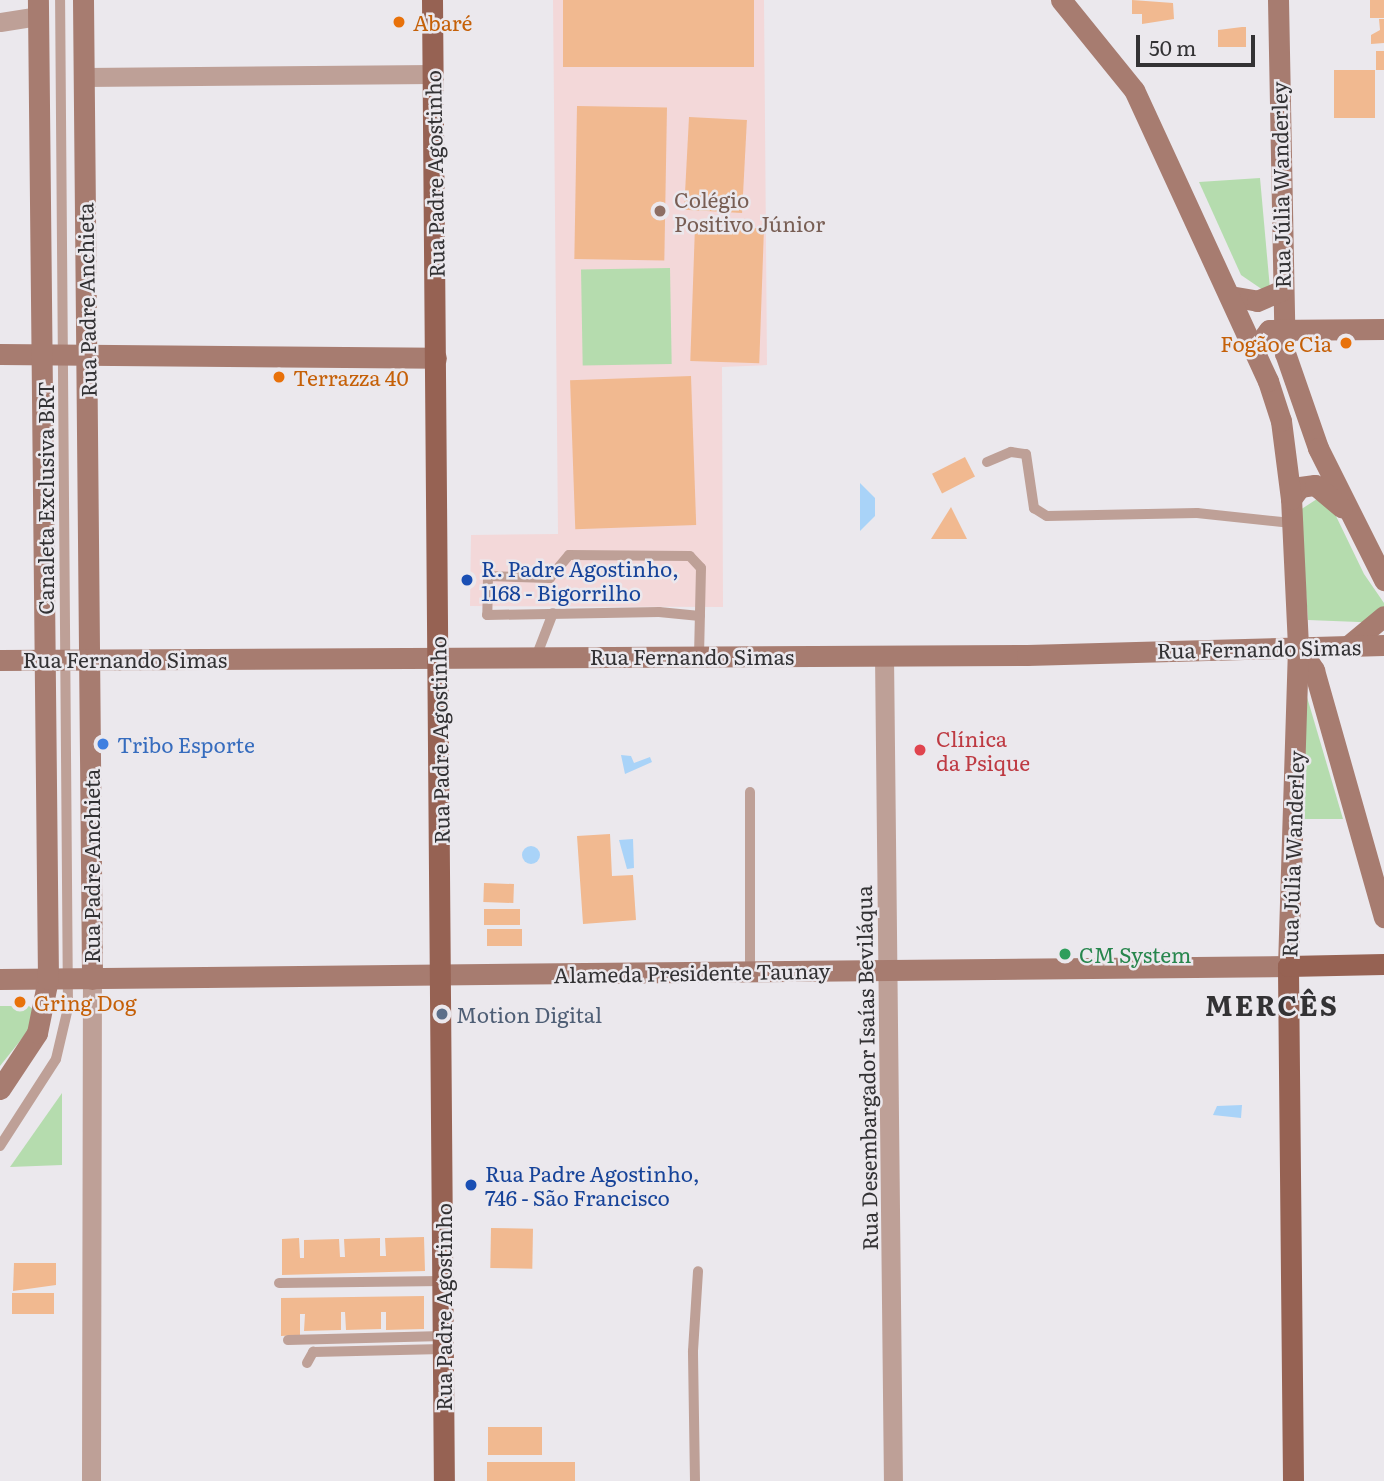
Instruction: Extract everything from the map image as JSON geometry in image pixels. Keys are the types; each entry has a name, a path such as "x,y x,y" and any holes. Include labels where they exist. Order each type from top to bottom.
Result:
{"main road":[{"name":"Rua Padre Anchieta","path":"83,0 92,979"},
{"name":"Rua Padre Agostinho","path":"432,0 444,1481"},
{"name":"Rua Júlia Wanderley","path":"1061,0 1133,90 1254,350 1276,402 1283,439 1291,499 1298,646 1288,966 1293,1481"},
{"name":"Rua Júlia Wanderley","path":"1278,0 1281,328 1292,384 1349,514 1384,580"},
{"name":"Rua Padre Anchieta","path":"0,1089 37,1033 58,979 52,355 38,8"},
{"path":"1230,296 1257,301 1281,291"},
{"path":"1254,350 1269,330 1281,328 1384,329"},
{"path":"0,354 436,358"},
{"path":"1291,499 1300,487 1315,485 1349,514"},
{"path":"1349,645 1384,616"},
{"name":"Rua Fernando Simas","path":"0,660 884,656 1384,645"},
{"path":"1298,646 1314,670 1384,917"},
{"name":"Alameda Presidente Taunay","path":"0,979 1384,964"}],"street":[{"path":"0,22 38,8"},
{"path":"84,77 433,74"},
{"name":"Rua Desembargador Isaías Beviláqua","path":"884,656 893,1481"},
{"name":"Rua Padre Anchieta","path":"91,1481 92,979"}],"lane":[{"name":"Canaleta Exclusiva BRT","path":"52,355 61,0"},
{"path":"987,462 1011,452 1026,454 1034,508 1047,516 1197,513 1291,523"},
{"path":"699,616 659,612 486,615 488,576 550,578 562,559 569,555 690,556 701,568 699,656"},
{"path":"536,657 553,613"},
{"path":"750,792 750,971"},
{"path":"0,1146 56,1059 65,1034 58,979"},
{"path":"695,1481 693,1351 698,1271"},
{"path":"279,1283 443,1281"},
{"path":"288,1340 444,1342"},
{"path":"307,1363 313,1352 444,1342"}],"shaded area":[{"name":"Colégio Positivo Júnior","path":"553,0 764,0 767,365 722,367 723,607 470,606 471,535 558,534"}],"green space":[{"path":"1260,178 1270,289 1263,290 1241,275 1199,182"},
{"path":"670,268 672,364 583,366 581,270"},
{"path":"1317,499 1335,514 1364,574 1384,603 1384,623 1308,620 1300,510"},
{"path":"1299,670 1343,819 1301,819"},
{"path":"0,1006 29,1006 35,1011 32,1026 0,1066"},
{"path":"62,1093 62,1165 10,1167"}],"water":[{"path":"860,483 875,498 875,516 860,531"},
{"path":"621,755 631,756 634,763 650,757 652,762 625,774"},
{"path":"633,839 634,868 627,869 619,840"},
{"path":"531,846 537,849 540,855 537,861 531,864 525,861 522,855 525,849"},
{"path":"1242,1105 1241,1118 1213,1115 1217,1106"}],"building":[{"path":"563,0 754,0 754,67 563,67"},
{"path":"1132,0 1173,3 1174,19 1142,24 1142,14 1132,14"},
{"path":"1370,0 1384,0 1384,18 1370,18"},
{"path":"1379,19 1384,19 1384,43 1371,44 1371,35 1380,30"},
{"path":"1246,27 1246,47 1218,47 1218,30"},
{"path":"1376,51 1384,51 1384,70 1376,70"},
{"path":"1334,70 1375,70 1375,118 1334,118"},
{"path":"577,106 667,108 664,261 574,259"},
{"path":"689,117 747,120 742,213 684,210"},
{"path":"695,226 764,228 759,363 690,361"},
{"path":"691,376 696,525 575,529 570,380"},
{"path":"965,457 975,477 942,493 932,474"},
{"path":"951,507 967,539 931,539"},
{"path":"610,834 612,876 633,875 636,920 583,924 577,836"},
{"path":"484,883 514,884 513,903 483,902"},
{"path":"484,909 520,909 520,925 484,925"},
{"path":"487,929 522,929 522,946 487,946"},
{"path":"491,1228 533,1229 532,1269 490,1268"},
{"path":"424,1237 425,1271 282,1275 282,1239 299,1238 300,1258 304,1258 304,1240 339,1239 340,1257 345,1257 344,1239 380,1238 380,1256 386,1256 385,1238"},
{"path":"14,1263 56,1263 56,1285 13,1291"},
{"path":"12,1293 54,1293 54,1314 12,1314"},
{"path":"424,1296 424,1329 386,1330 386,1312 381,1312 381,1329 346,1330 345,1312 341,1312 341,1330 304,1331 305,1314 300,1314 300,1335 281,1336 281,1298"},
{"path":"488,1427 542,1427 542,1455 488,1455"},
{"path":"487,1462 575,1462 575,1481 487,1481"}],"place":[{"name":"Abaré","path":"399,22"},
{"name":"Colégio Positivo Júnior","path":"660,211"},
{"name":"Fogão e Cia","path":"1346,343"},
{"name":"Terrazza 40","path":"279,377"},
{"name":"R. Padre Agostinho, 1168 - Bigorrilho","path":"467,580"},
{"name":"Tribo Esporte","path":"103,744"},
{"name":"Clínica da Psique","path":"920,750"},
{"name":"CM System","path":"1065,954"},
{"name":"Gring Dog","path":"20,1002"},
{"name":"Motion Digital","path":"442,1014"},
{"name":"Rua Padre Agostinho, 746 - São Francisco","path":"471,1185"}],"district":[{"name":"MERCÊS","path":"1272,1004"}]}
